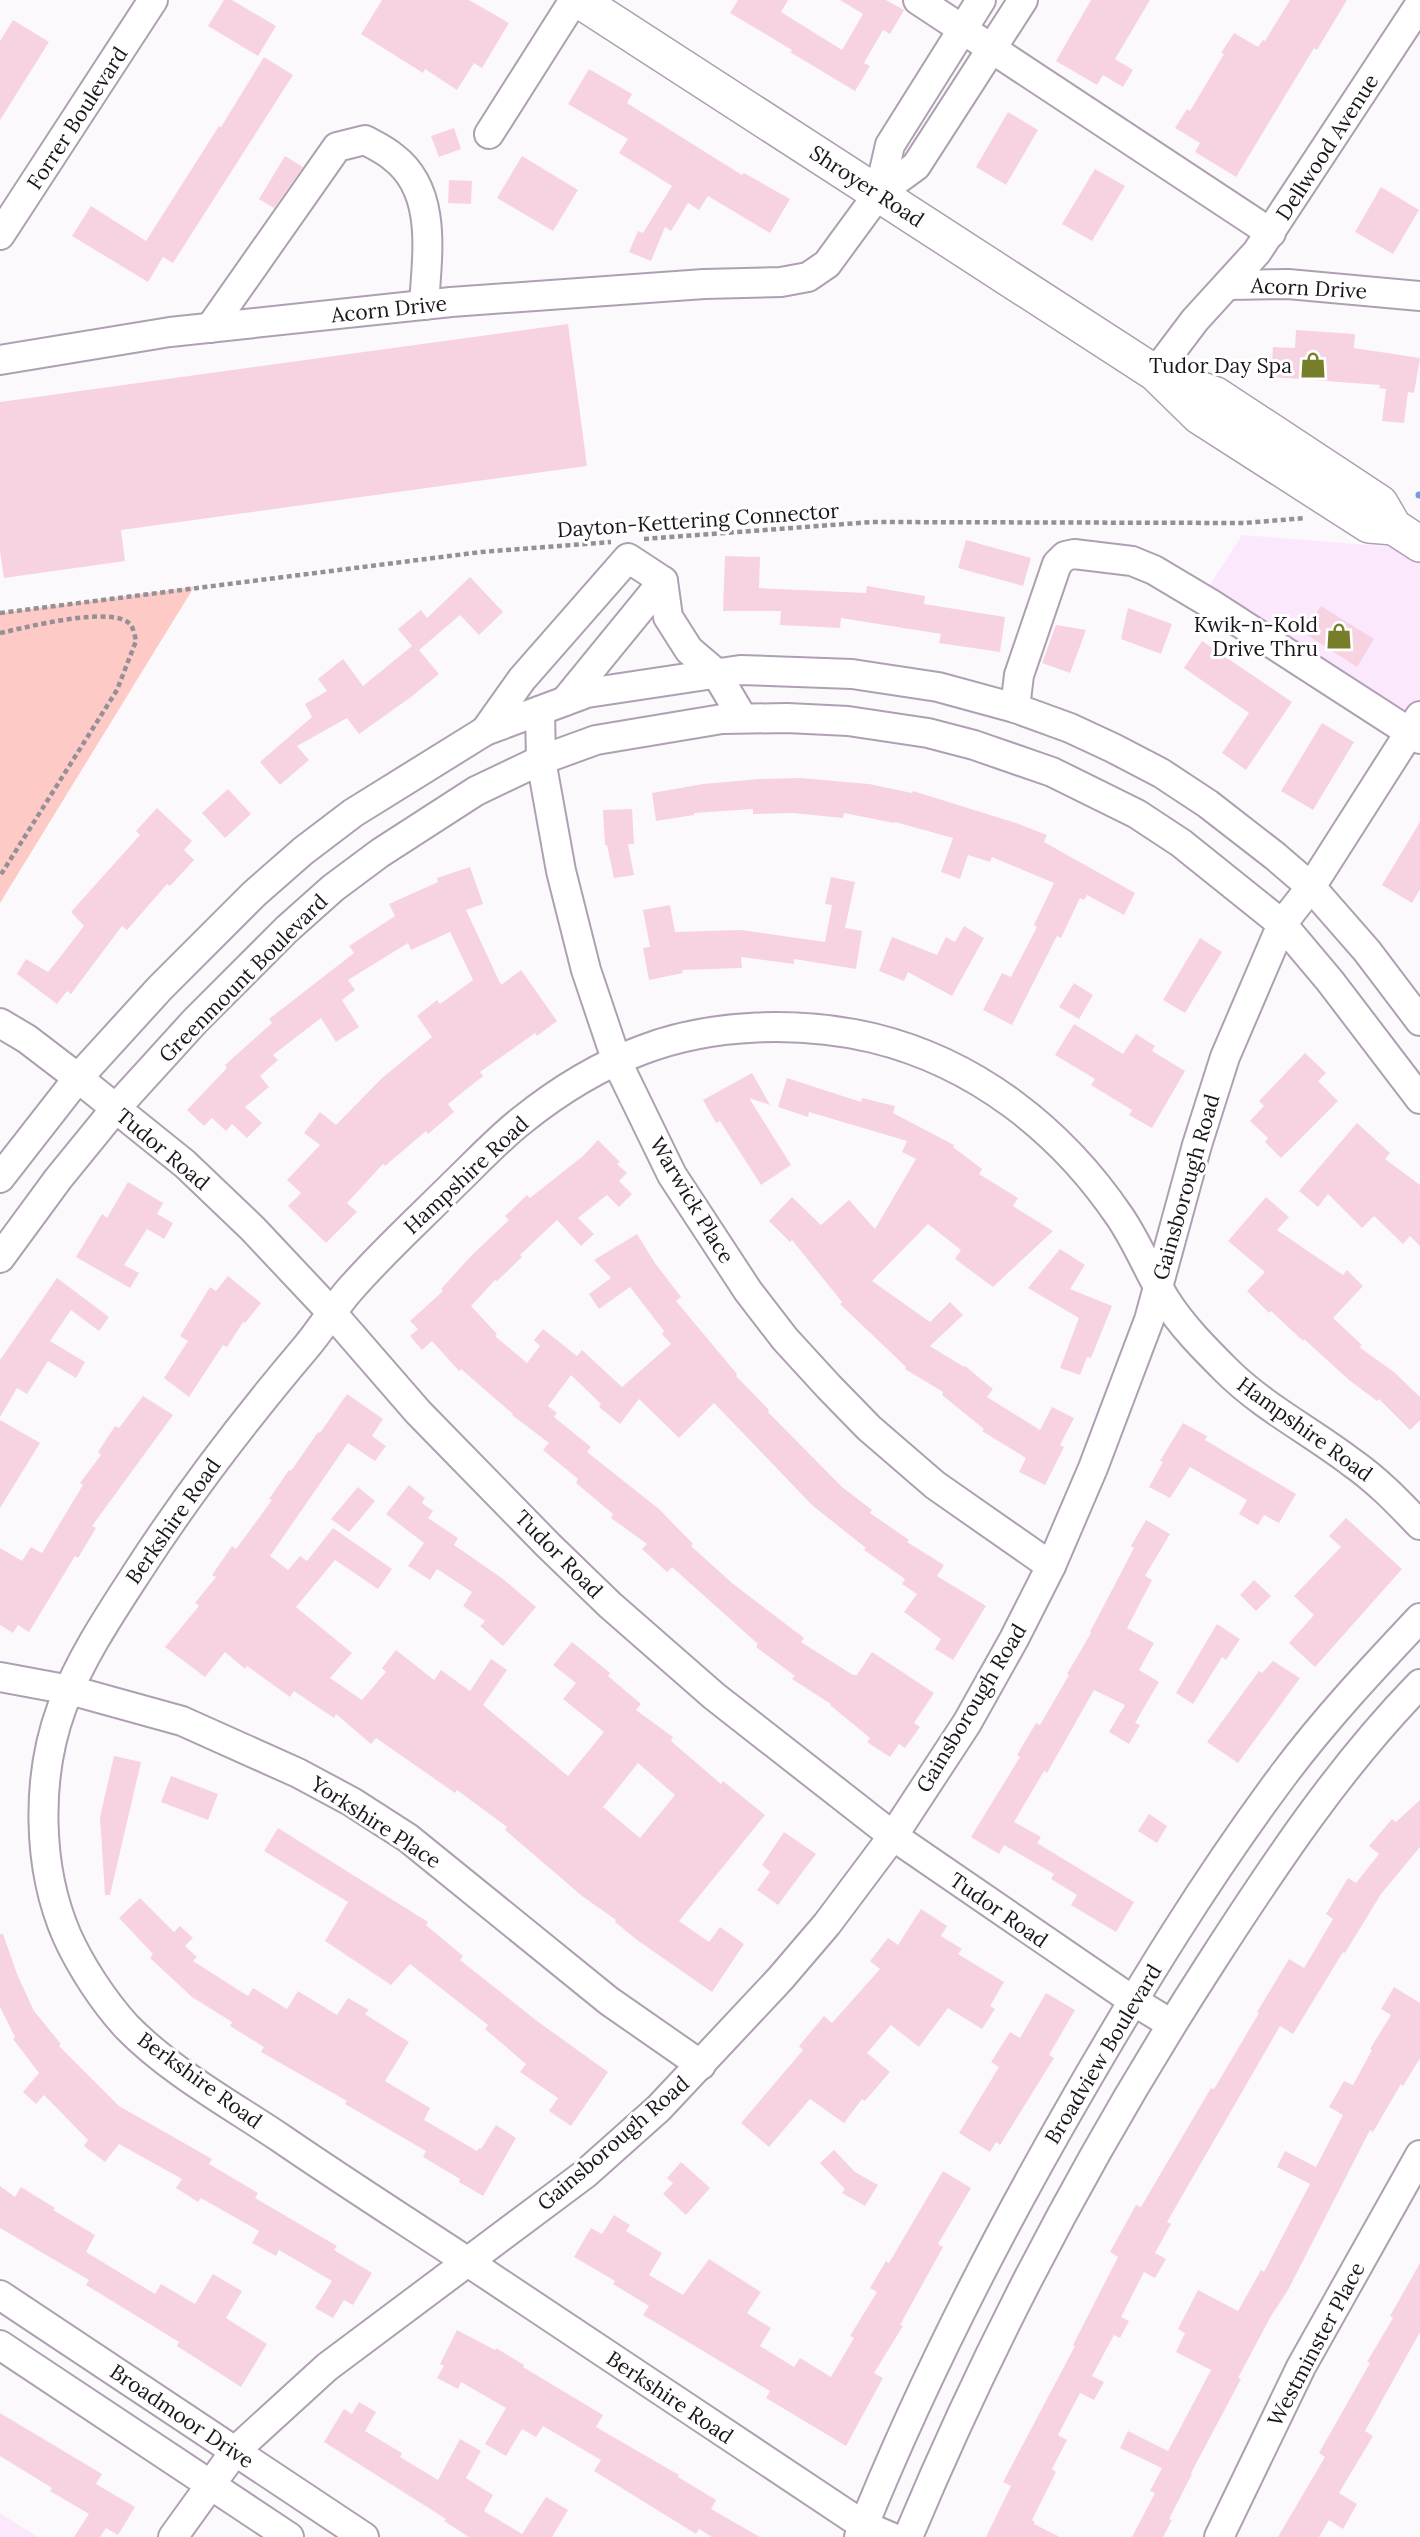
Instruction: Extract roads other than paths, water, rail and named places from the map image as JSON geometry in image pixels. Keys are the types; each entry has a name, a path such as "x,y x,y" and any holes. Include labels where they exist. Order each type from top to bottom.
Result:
{"main road":[{"name":"Shroyer Road","path":"577,0 1155,373 1199,416 1369,525 1407,536"}],"street":[{"name":"Forrer Boulevard","path":"0,235 153,0"},
{"path":"489,134 577,0"},
{"path":"918,0 1271,233"},
{"path":"879,193 890,145 981,0"},
{"path":"879,193 916,166 1023,0"},
{"name":"Dellwood Avenue","path":"1228,285 1271,233 1420,4"},
{"path":"210,328 337,147 365,140 394,157 419,187 428,231 424,305"},
{"name":"Acorn Drive","path":"0,360 210,328 424,305 690,285 781,282 808,277 827,264 879,193"},
{"name":"Acorn Drive","path":"1155,373 1195,320 1228,285 1288,284 1420,296"},
{"path":"485,730 522,679 627,549 663,581 668,617 689,650 716,673 742,717"},
{"path":"1015,708 1019,675 1057,564 1065,556 1074,554 1132,561 1154,570 1416,730"},
{"path":"552,707 663,581"},
{"path":"0,1178 78,1078 188,960 254,894 353,813 485,730 587,693 740,670 852,674 938,687 1015,708 1070,728 1161,773 1208,804 1311,887 1367,951 1420,1021"},
{"name":"Warwick Place","path":"552,707 541,760 561,871 586,970 617,1062 672,1175 748,1291 785,1339 869,1428 926,1477 1051,1566"},
{"name":"Greenmount Boulevard","path":"0,1258 115,1110 213,1003 286,929 332,888 380,853 475,791 541,760 596,740 742,717 848,721 889,726 974,745 1052,772 1137,814 1181,843 1282,924 1330,981 1420,1099"},
{"name":"Gainsborough Road","path":"173,2537 235,2451 327,2367 585,2174 659,2108 803,1951 893,1836 967,1723 1014,1639 1051,1566 1093,1468 1149,1320 1197,1145 1225,1057 1282,924 1311,887 1416,730"},
{"name":"Tudor Road","path":"0,1023 78,1078 185,1164 253,1229 332,1313 418,1412 548,1545 610,1605 776,1747 893,1836 1171,2024"},
{"name":"Hampshire Road","path":"332,1313 348,1291 517,1123 567,1088 617,1062 639,1051 674,1040 713,1032 750,1029 833,1031 874,1038 909,1049 981,1083 1048,1131 1078,1163 1122,1220 1168,1305 1188,1330 1231,1375 1276,1413 1346,1458 1380,1484 1420,1525"},
{"name":"Berkshire Road","path":"332,1313 219,1455 158,1541 91,1647 70,1690 52,1740 44,1818 47,1861 54,1898 67,1935 86,1970 122,2022 149,2046 861,2531 891,2537"},
{"name":"Broadview Boulevard","path":"861,2531 958,2316 1005,2223 1132,2000 1210,1880 1285,1773 1357,1684 1420,1618"},
{"name":"Yorkshire Place","path":"0,1677 70,1690 182,1721 286,1767 352,1802 418,1846 609,2001 701,2065"},
{"name":"Broadview Boulevard","path":"908,2537 999,2336 1051,2233 1171,2024 1248,1905 1321,1801 1390,1715 1420,1684"},
{"name":"Westminster Place","path":"1219,2537 1301,2367 1420,2155"},
{"name":"Broadmoor Drive","path":"0,2295 364,2537"},
{"name":"Broadmoor Drive","path":"0,2345 289,2537"}],"place":[{"name":"Tudor Day Spa","path":"1313,365"},
{"name":"Kwik-n-Kold Drive Thru","path":"1339,636"}]}
